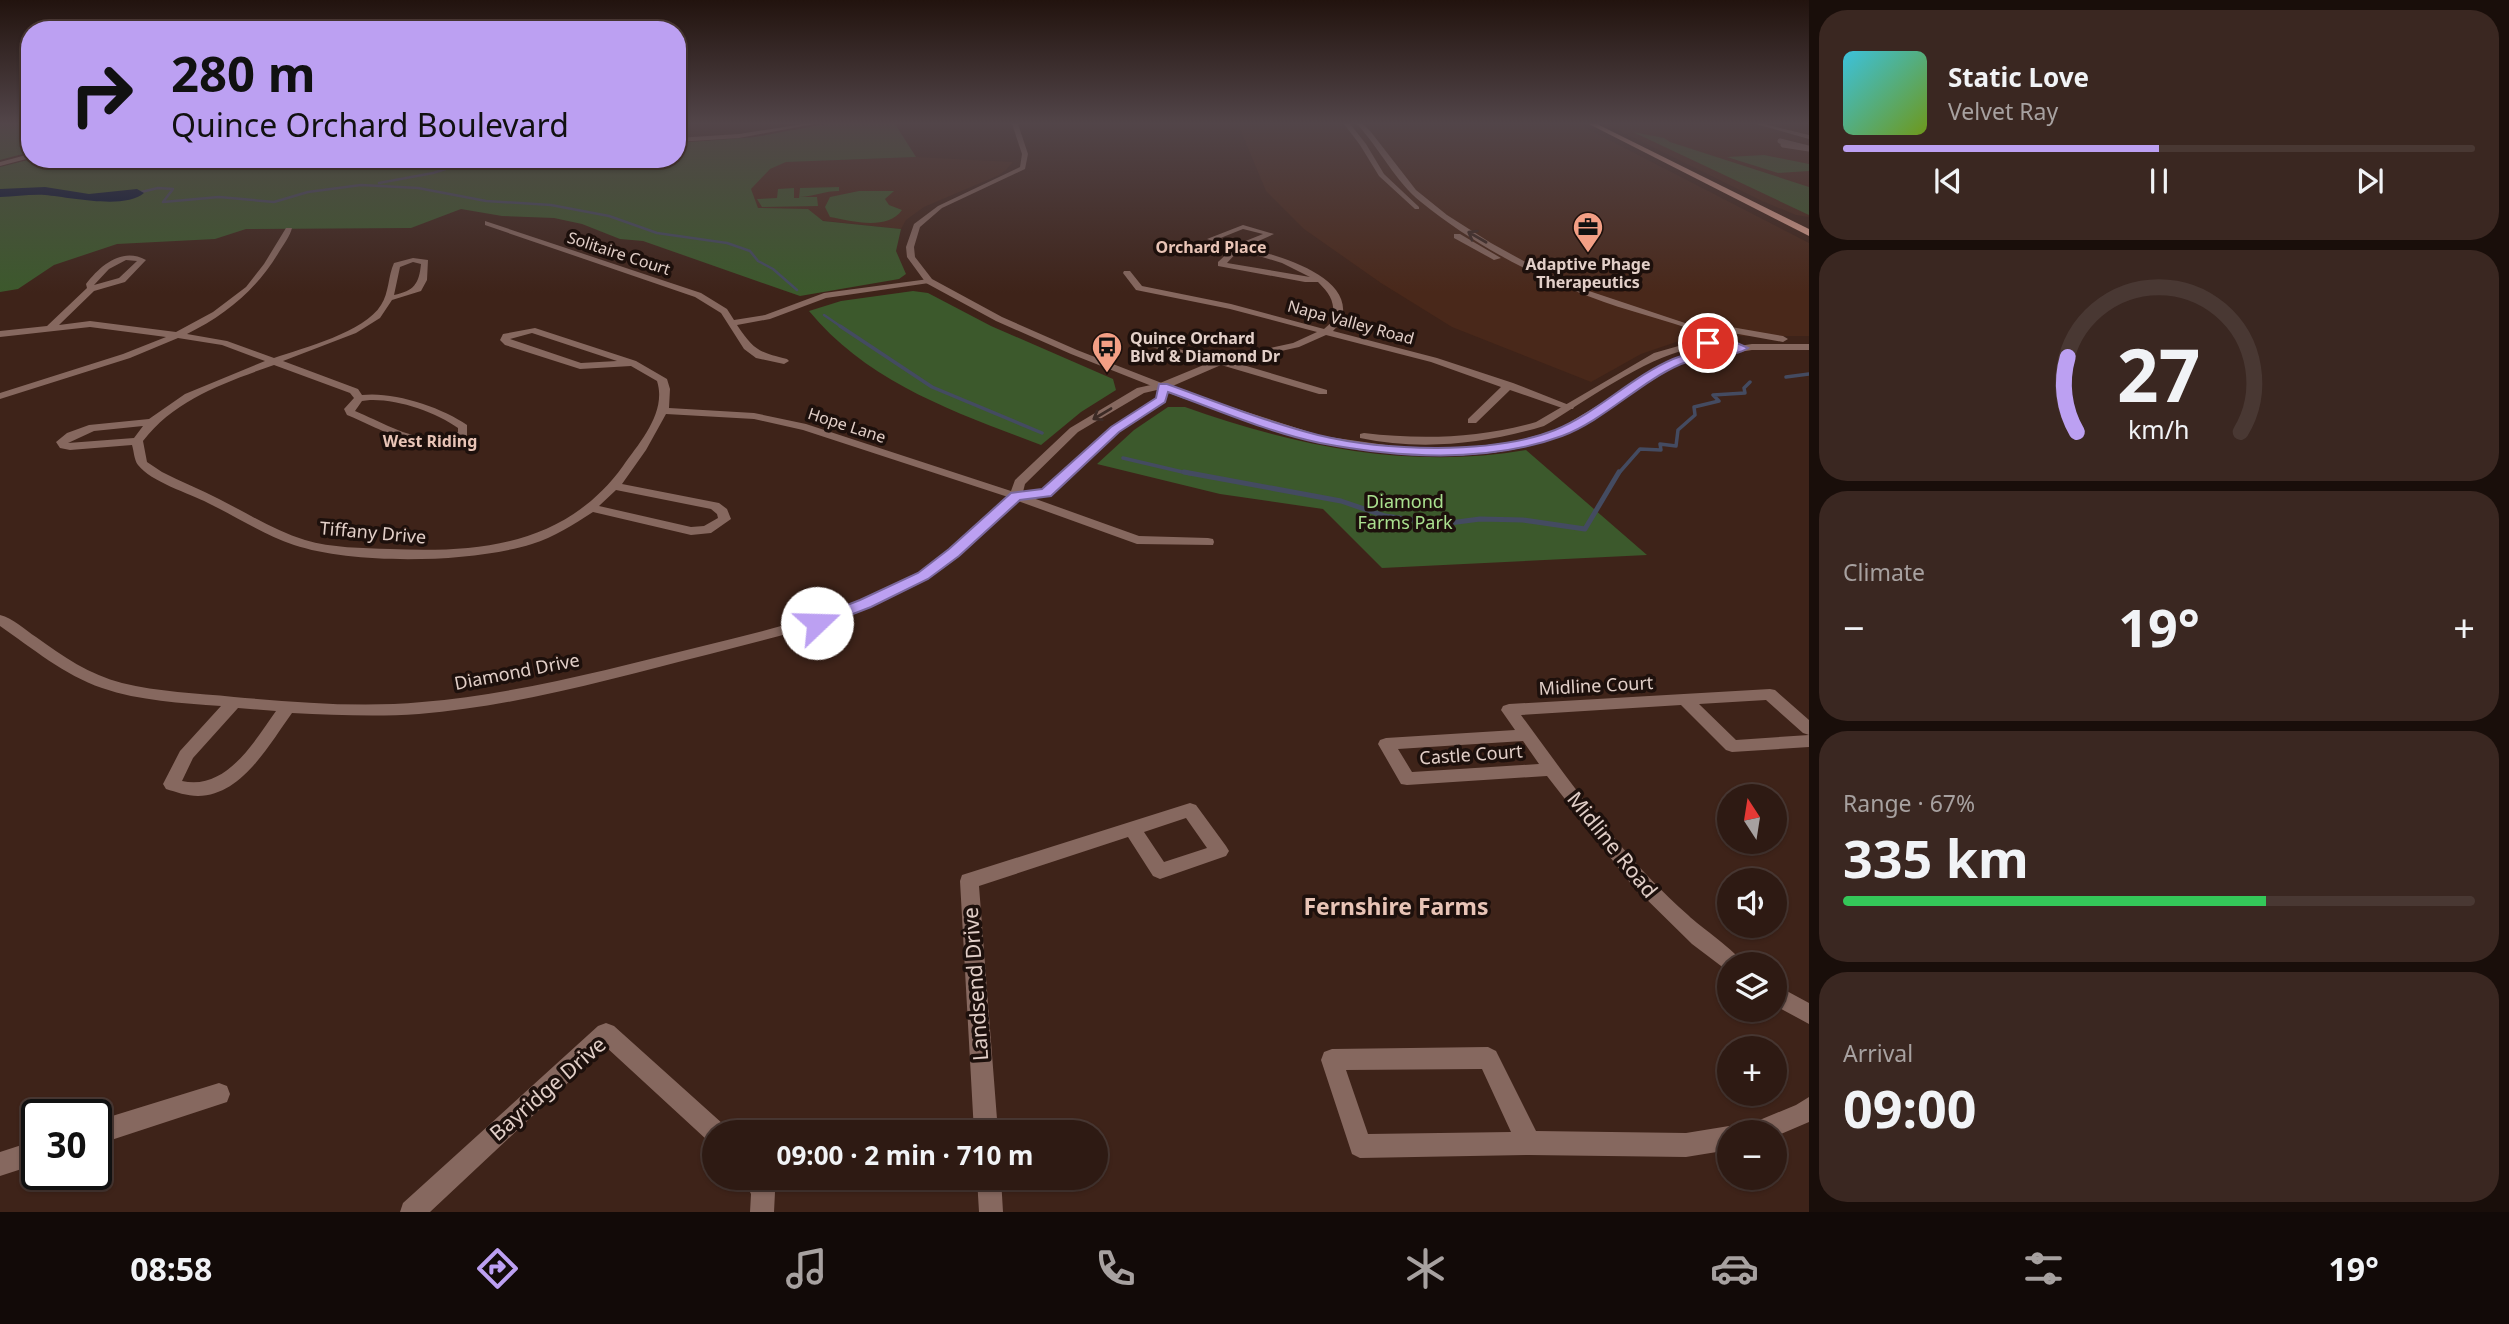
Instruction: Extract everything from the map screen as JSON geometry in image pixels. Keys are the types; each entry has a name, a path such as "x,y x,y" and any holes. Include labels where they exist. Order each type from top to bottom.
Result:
{"main road":[{"path":"1704,181 1809,233"}],"street":[{"path":"996,181 940,207 917,226 910,247 911,257 929,281 999,319 1074,352 1275,426 1320,439 1414,452 1502,448 1561,432 1676,362 1725,346 1783,339 1809,339"},
{"path":"1387,181 1418,209 1471,244 1580,299 1669,326 1709,343 1742,348 1809,347"},
{"path":"1402,181 1410,190 1463,228 1580,290 1628,307 1681,320 1783,339"},
{"name":"Solitaire Court","path":"488,223 698,295 724,311 747,347 759,356 784,361"},
{"path":"1320,279 1305,280 1221,264 1238,247 1269,234 1243,227 1211,239 1238,247 1284,261 1320,279 1335,294 1339,305 1337,322 1327,331"},
{"path":"1796,227 1809,227"},
{"path":"0,396 122,356 175,335 242,295 252,285 289,230"},
{"path":"52,327 91,289 122,280 142,260 132,258 112,262 90,284 91,289"},
{"path":"151,422 78,431 62,442 64,446 71,447 138,441 151,422 183,400 349,333 374,318 390,298 418,292 423,285 425,262 413,260 397,265 389,287 390,298"},
{"name":"Napa Valley Road","path":"1127,274 1139,288 1231,307 1434,360 1569,407"},
{"path":"732,323 767,317 824,296 929,281"},
{"path":"1681,320 1725,346"},
{"path":"0,334 90,324 224,343 354,391 359,398"},
{"path":"633,363 580,366 505,340 512,333 532,330 633,363 662,379 667,399 663,411"},
{"name":"Diamond Drive","path":"0,619 71,667 107,684 141,693 234,702 389,709 474,702 657,663 817,623 866,604 923,576 954,553 1016,496 1019,483 1074,430 1141,390 1163,386 1219,362 1296,345 1327,331"},
{"path":"1133,340 1323,392"},
{"path":"1275,426 1408,441 1467,440 1540,424 1657,355 1709,343"},
{"path":"1472,421 1509,385"},
{"path":"1016,496 1046,493 1115,429 1161,399 1163,386"},
{"path":"383,397 458,422 463,427 463,434 454,440 431,443 403,434 351,414 351,404 359,398 383,397"},
{"name":"Tiffany Drive","path":"138,441 142,463 148,468 297,542 330,550 429,556 481,552 550,533 584,516 622,480 663,411"},
{"name":"Hope Lane","path":"663,411 754,416 806,427 1016,496 1137,540 1208,542"},
{"path":"592,508 691,531 707,530 725,519 723,512 715,506 615,486"},
{"name":"Midline Court","path":"1509,710 1770,694 1809,729"},
{"path":"1686,700 1732,746 1809,741"},
{"path":"234,702 186,755 172,784 191,790 208,788 224,780 241,765 289,705"},
{"name":"Midline Road","path":"1509,710 1649,894 1695,938 1717,953"},
{"name":"Castle Court","path":"1528,735 1386,744 1407,779 1552,769"},
{"name":"Landsend Drive","path":"985,1120 969,881 1132,828"},
{"path":"1787,1001 1809,1014"},
{"name":"Bayridge Drive","path":"412,1212 606,1033 702,1120"},
{"path":"1529,1143 1488,1058 1332,1060 1360,1146 1529,1143 1686,1145 1717,1140"},
{"path":"112,1128 219,1094"},
{"path":"1787,1120 1809,1108"},
{"path":"0,1164 21,1157"},
{"path":"762,1190 762,1212"},
{"path":"990,1190 991,1212"}],"shaded area":[{"path":"582,181 986,181 924,207 906,220 901,229 577,194"},
{"path":"1262,181 1688,181 1809,243 1809,336 1734,336 1679,341 1641,354 1591,382 1452,327 1381,283 1304,229 1266,191"},
{"path":"1721,181 1809,181 1809,217 1796,215"}],"green space":[{"path":"0,181 759,181 751,189 758,208 808,209 823,221 901,229 896,251 906,274 899,279 800,296 643,241 620,239 582,224 554,218 502,216 461,209 411,228 246,229 215,239 117,244 54,265 18,289 0,292"},
{"path":"1736,181 1789,181 1809,187 1809,215"},
{"path":"839,187 839,191 800,197 817,197 818,206 762,207 757,199 777,198 778,189 794,188 794,198 799,198 800,188"},
{"path":"859,191 894,191 885,199 889,205 902,210 887,221 868,223 830,217 825,207 830,197"},
{"path":"913,291 928,293 991,326 1113,379 1116,390 1081,412 1041,445 946,408 886,377 832,336 809,311 841,301"},
{"name":"Diamond Farms Park","path":"1168,407 1185,407 1268,433 1353,451 1439,457 1526,450 1647,555 1382,568 1323,509 1220,494 1097,464 1134,430"}],"waterway":[{"path":"379,183 392,181"},
{"path":"137,193 158,188 173,189 163,202 219,197 274,202 308,192 361,185 418,188 486,201 551,205 609,216 657,233 727,243 750,251 758,261 773,269 797,290"},
{"path":"0,193 45,191 89,198 137,193"},
{"path":"824,315 842,328"},
{"path":"842,328 932,387 1042,433"},
{"path":"1786,377 1809,374"},
{"path":"1618,474 1640,449 1661,450 1660,444 1676,446 1678,430 1695,415 1694,407 1719,401 1713,395 1745,393 1744,388 1750,382"},
{"path":"1123,458 1191,474"},
{"path":"1184,472 1341,501 1385,516 1442,524 1480,519 1523,520 1585,529 1619,472"}],"place":[{"name":"Adaptive Phage Therapeutics","path":"1588,254"},
{"name":"Quince Orchard Blvd & Diamond Dr","path":"1107,374"}],"district":[{"name":"Orchard Place","path":"1211,247"},
{"name":"West Riding","path":"430,441"},
{"name":"Fernshire Farms","path":"1396,907"}],"route":[{"path":"817,623 866,604 923,576 954,553 1016,496 1046,493 1115,429 1161,399 1163,386 1264,423 1320,439 1414,452 1480,450 1522,444 1561,432 1676,362 1742,348 1726,341 1708,343"}]}
